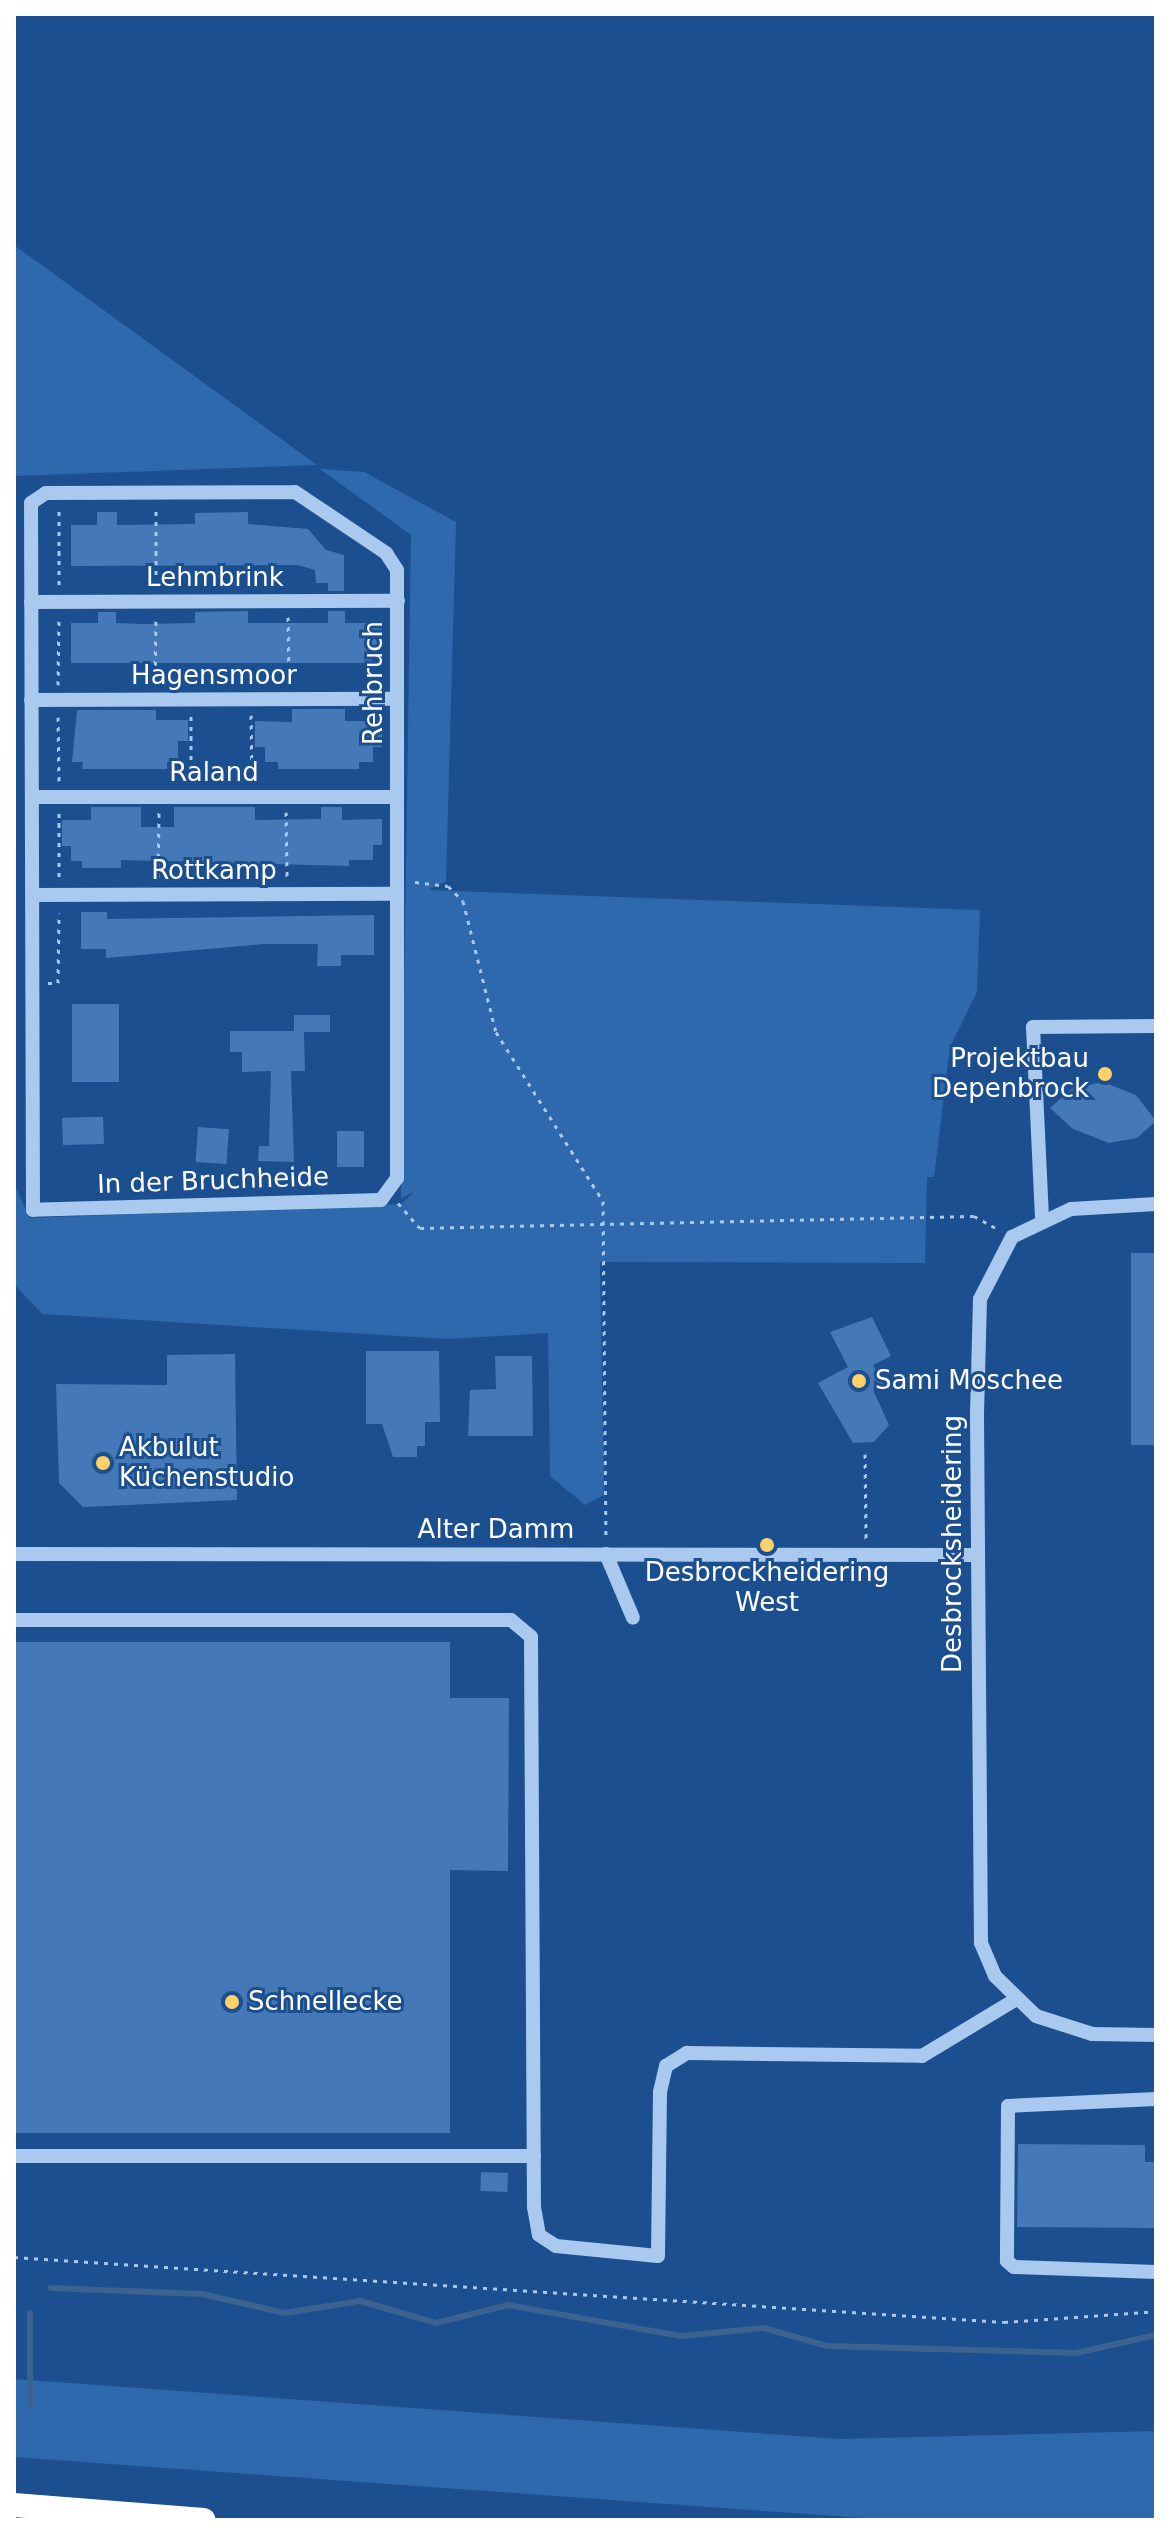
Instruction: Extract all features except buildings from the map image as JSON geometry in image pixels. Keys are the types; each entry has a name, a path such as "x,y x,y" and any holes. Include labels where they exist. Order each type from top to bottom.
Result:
{"highway":[{"path":"14,2505 203,2520"}],"street":[{"name":"Rehbruch","path":"14,503 31,503 59,493 301,493 386,553 397,570 397,887 392,1193"},
{"path":"31,503 32,984"},
{"name":"Lehmbrink","path":"31,602 398,601"},
{"name":"Hagensmoor","path":"31,700 397,699"},
{"name":"Raland","path":"32,797 397,797"},
{"name":"Rottkamp","path":"32,895 288,895 397,887"},
{"name":"In der Bruchheide","path":"32,984 33,1210 381,1200 392,1193"},
{"path":"1042,1218 1033,1027 1156,1026"},
{"name":"Desbrocksheidering","path":"1156,1204 1071,1209 1042,1218 1012,1237 989,1276 977,1326 978,1914 995,1976 1015,2000 1061,2028 1156,2035"},
{"name":"Alter Damm","path":"14,1554 977,1555"},
{"path":"606,1554 633,1618"},
{"path":"14,1620 511,1620 531,1637 534,2156 539,2235 556,2246 658,2256 666,2066 687,2053 922,2056 1015,2000"},
{"path":"1156,2099 1014,2100 1008,2106 1007,2261 1014,2267 1156,2272"},
{"path":"14,2156 534,2156"}],"path":[{"path":"32,984 58,983 59,493"},
{"path":"288,601 289,699"},
{"path":"190,700 192,797"},
{"path":"250,700 253,797"},
{"path":"158,895 159,797"},
{"path":"286,797 288,895"},
{"path":"397,887 448,886 463,901 496,1032 568,1136 603,1201 606,1225 606,1554"},
{"path":"392,1193 420,1228 974,1216 1012,1237"},
{"path":"865,1454 867,1554"},
{"path":"14,2257 948,2320 1156,2311"}],"shaded area":[{"path":"14,245 317,465 14,476"},
{"path":"320,469 364,472 456,522 446,881 428,890 980,910 977,992 950,1047 934,1177 927,1177 925,1263 600,1262 604,1495 585,1505 550,1476 548,1333 447,1339 42,1314 14,1284 14,1184 30,1218 401,1204 415,1191 401,1199 411,535"},
{"path":"14,2379 839,2439 1156,2431 1156,2520 891,2520 14,2457"}],"waterway":[{"path":"51,2288 202,2294 285,2313 360,2301 436,2323 508,2305 681,2336 764,2328 827,2346 1076,2353 1156,2335"},
{"path":"30,2313 30,2405"}],"place":[{"name":"Projektbau Depenbrock","path":"1105,1074"},
{"name":"Sami Moschee","path":"859,1381"},
{"name":"Akbulut Küchenstudio","path":"103,1463"},
{"name":"Desbrockheidering West","path":"767,1545"},
{"name":"Schnellecke","path":"232,2002"}]}
